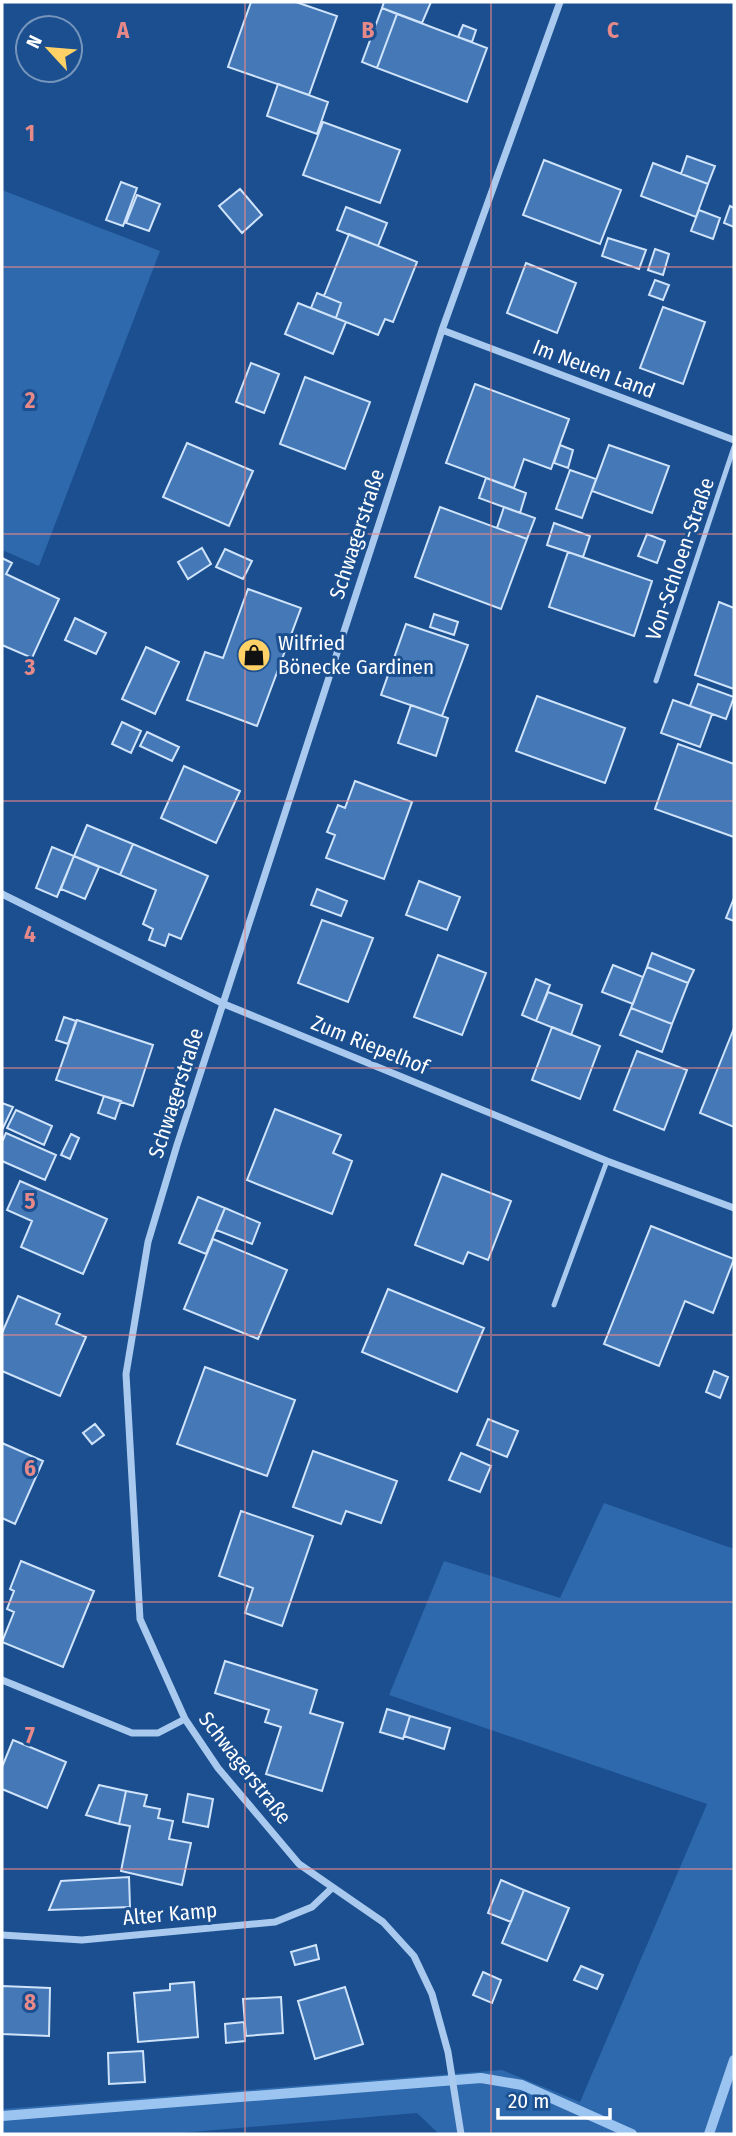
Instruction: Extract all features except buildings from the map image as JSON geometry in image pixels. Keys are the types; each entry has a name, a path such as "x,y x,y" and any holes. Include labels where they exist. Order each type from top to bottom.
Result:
{"street":[{"name":"Schwagerstraße","path":"461,2134 448,2052 432,1994 414,1956 383,1922 299,1864 218,1768 185,1719 140,1619 126,1374 148,1242 223,1004 442,330 560,2"},
{"name":"Im Neuen Land","path":"442,330 734,440"},
{"name":"Zum Riepelhof","path":"2,894 223,1004 607,1161 734,1208"},
{"path":"2,1680 132,1733 158,1733 185,1719"},
{"name":"Alter Kamp","path":"2,1935 82,1940 275,1922 312,1906 332,1888"}],"lane":[{"name":"Von-Schloen-Straße","path":"656,681 734,447"},
{"path":"554,1305 607,1161"}],"shaded area":[{"path":"2,190 160,251 39,566 2,550"},
{"path":"604,1503 734,1549 734,2134 439,2134 417,2113 168,2134 2,2134 2,2109 502,2070 580,2102 707,1804 389,1695 444,1561 560,1598"}],"waterway":[{"path":"709,2134 734,2060"},
{"path":"2,2116 481,2078 522,2085 632,2134"}],"place":[{"name":"Wilfried Bönecke Gardinen","path":"254,655"}]}
